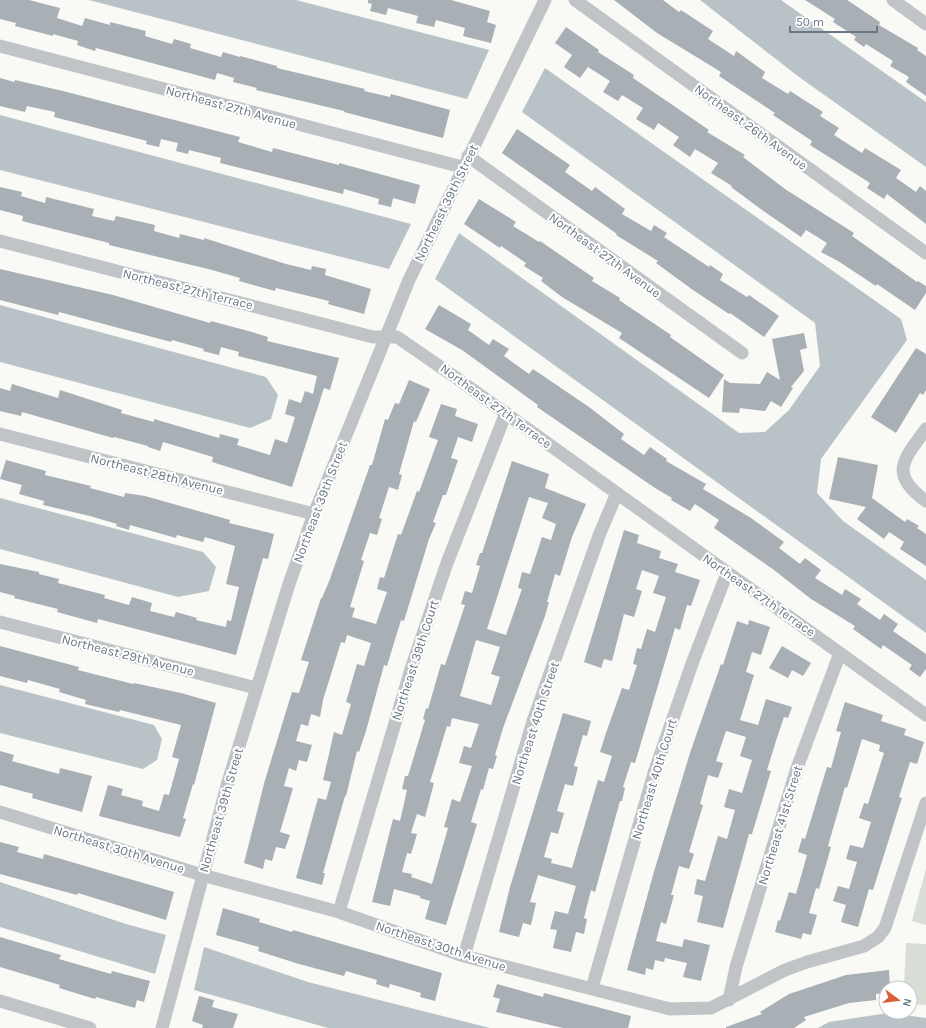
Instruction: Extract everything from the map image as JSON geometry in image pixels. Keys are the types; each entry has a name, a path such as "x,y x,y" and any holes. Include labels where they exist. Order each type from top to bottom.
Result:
{"street":[{"name":"Northeast 39th Street","path":"162,1028 202,875 256,688 289,584 314,514 385,335 409,280 545,0"},
{"name":"Northeast 26th Avenue","path":"575,0 926,253"},
{"path":"893,0 926,24"},
{"name":"Northeast 27th Avenue","path":"0,46 465,162 742,353"},
{"name":"Northeast 27th Terrace","path":"0,241 374,337 385,335 397,337 506,413 727,573 840,652 926,716"},
{"name":"Northeast 39th Court","path":"339,912 411,669 452,548 506,413"},
{"path":"926,428 908,453 903,472 906,483 913,492 926,501"},
{"name":"Northeast 28th Avenue","path":"0,434 314,514"},
{"name":"Northeast 40th Street","path":"464,956 533,721 600,532 617,493"},
{"name":"Northeast 40th Court","path":"592,988 654,773 693,661 727,573"},
{"name":"Northeast 29th Avenue","path":"0,622 256,688"},
{"name":"Northeast 41st Street","path":"730,1000 736,967 797,768 840,652"},
{"name":"Northeast 30th Avenue","path":"0,812 202,875 339,912 464,956 670,1009 711,1008 730,1000 785,970 806,962 864,946 878,937 885,928 926,803"},
{"path":"0,1001 90,1028"}],"shaded area":[{"path":"89,0 296,0 489,50 467,99"},
{"path":"700,0 781,0 926,102 926,167 799,77"},
{"path":"545,68 901,319 907,340 821,459 817,493 843,521 926,580 926,633 435,279 459,233 739,433 765,432 789,410 820,366 815,323 522,112"},
{"path":"0,115 411,224 389,269 0,170"},
{"path":"0,305 266,377 278,395 271,419 250,428 0,362"},
{"path":"0,498 203,552 216,567 209,591 178,597 0,549"},
{"path":"0,685 154,725 162,739 157,760 143,769 0,733"},
{"path":"926,868 926,925 912,921"},
{"path":"0,882 126,924 166,935 155,974 0,927"},
{"path":"906,943 926,944 926,1005 918,1004 918,980 904,980"},
{"path":"204,947 308,982 490,1028 328,1028 194,990"},
{"path":"878,1015 878,1020 918,1020 918,1017 926,1018 926,1028 818,1028 829,1022"}],"building":[{"path":"0,0 29,0 60,8 57,18 82,26 85,18 110,25 110,22 146,31 145,36 172,44 174,39 191,44 190,48 221,57 223,52 277,66 277,68 365,89 364,91 390,97 391,94 450,110 443,138 344,111 256,90 257,88 233,82 234,78 217,73 215,80 96,48 95,51 77,45 78,41 15,26 16,23 0,19"},
{"path":"368,0 451,0 490,11 487,22 496,25 491,43 463,36 465,28 436,20 434,27 416,23 418,16 388,8 386,15 370,11 372,4 368,3"},
{"path":"614,0 663,0 679,12 681,10 713,31 708,39 734,56 736,51 765,72 762,78 788,94 790,91 823,112 820,116 839,128 834,135 862,153 865,148 901,170 896,178 916,192 920,186 926,191 926,224 887,194 884,199 867,188 870,183 810,145 812,141 773,115 775,113 719,76 721,72 657,33"},
{"path":"805,0 847,0 880,22 879,25 918,48 917,50 926,56 926,96 906,82 909,77 890,66 893,61 866,44 864,47 854,40 856,37 833,22 835,19"},
{"path":"566,27 599,50 598,52 634,75 633,78 709,130 707,132 745,155 743,157 785,189 854,233 852,236 917,282 918,281 926,286 926,293 915,310 877,284 876,286 838,261 821,252 827,243 806,230 801,237 762,210 731,187 732,186 711,173 718,163 695,149 690,157 673,145 679,137 658,123 654,130 636,119 643,108 622,95 618,101 603,92 610,81 588,67 580,78 564,67 572,55 555,43"},
{"path":"0,78 63,91 240,137 238,142 272,152 273,148 339,165 339,163 420,185 415,204 393,198 391,207 378,204 379,199 344,189 343,194 220,163 221,158 189,150 188,154 176,151 178,143 161,139 159,147 146,144 147,141 54,117 55,112 27,106 25,112 0,106"},
{"path":"517,129 570,165 565,172 592,191 595,187 625,209 622,214 651,231 654,225 667,233 664,237 709,267 710,265 723,274 720,280 747,297 749,295 779,316 764,337 730,313 729,314 693,290 656,263 658,261 616,235 617,234 502,153"},
{"path":"0,187 22,192 21,196 45,203 46,197 94,209 92,216 114,221 116,216 155,225 154,231 179,238 180,234 204,240 204,238 286,264 311,270 312,266 326,269 325,275 371,289 364,314 328,304 329,301 276,288 275,291 239,281 240,278 212,270 109,245 109,243 22,221 23,216 0,210"},
{"path":"479,199 516,222 513,226 539,242 540,241 594,278 592,281 620,298 619,300 671,335 670,337 724,375 709,398 619,338 622,333 562,297 541,281 543,278 524,266 526,263 464,224"},
{"path":"0,269 113,295 210,323 211,321 252,332 268,337 267,341 339,358 330,390 324,388 292,487 212,462 213,457 163,442 160,451 148,446 113,438 22,412 21,416 0,411 0,388 10,391 12,384 58,398 60,390 122,410 121,413 154,422 154,419 219,438 220,434 239,439 237,445 270,455 275,439 287,443 295,417 285,414 289,399 301,403 305,391 313,394 317,376 238,356 239,352 221,347 219,355 172,340 171,342 59,312 58,315 0,300"},
{"path":"439,305 471,324 468,330 489,345 493,339 509,349 504,356 529,374 533,369 589,407 624,434 621,439 644,455 650,447 667,459 666,461 706,484 703,489 751,518 784,542 779,548 800,564 805,558 821,570 815,578 842,595 845,589 861,599 857,604 880,620 884,614 898,624 893,631 926,654 926,669 920,677 909,669 912,665 883,645 881,649 853,629 855,626 811,599 774,570 714,528 719,520 695,504 690,511 671,500 672,498 655,488 537,407 538,405 462,350 425,329"},
{"path":"804,333 807,348 800,350 804,371 791,387 793,388 781,407 771,401 765,411 740,408 739,413 722,412 724,379 730,383 760,384 767,372 780,380 772,339"},
{"path":"916,348 926,354 926,390 923,395 920,393 896,433 871,417"},
{"path":"409,380 430,389 416,422 414,421 399,474 402,475 398,490 389,487 379,518 382,519 377,535 370,533 361,560 364,561 350,607 355,608 352,617 376,624 387,592 377,589 380,577 384,578 398,534 401,535 438,440 429,437 441,404 457,409 455,416 478,424 472,442 458,437 451,458 458,460 446,495 443,495 433,522 436,523 429,539 404,621 401,620 387,666 384,665 366,731 359,752 357,751 346,796 323,873 325,873 322,885 296,878 318,798 326,800 331,782 323,780 334,732 342,735 351,704 346,702 357,664 364,666 371,643 347,635 345,643 341,642 323,700 320,717 311,714 308,726 301,724 296,741 312,745 307,762 299,760 296,771 289,768 284,786 293,788 280,832 290,835 285,849 276,847 272,861 265,859 263,869 244,863 265,780 292,692 299,693 309,662 301,660 321,598 330,579 370,465 372,465 385,419 388,420 395,403 399,404"},
{"path":"838,457 878,465 872,498 905,522 907,519 919,526 917,528 926,534 926,566 900,549 904,542 889,532 884,539 857,519 866,507 829,499"},
{"path":"6,460 46,471 45,475 91,486 90,488 124,497 125,493 145,496 230,520 229,523 274,534 268,559 263,558 236,655 98,619 97,623 57,612 58,609 14,598 15,596 0,592 0,564 39,572 39,574 59,579 58,583 105,595 104,598 129,605 132,597 152,603 150,611 174,617 176,612 197,618 196,620 226,627 227,620 231,621 239,587 226,584 235,546 205,537 203,542 177,535 176,538 130,525 129,530 116,526 117,524 90,516 43,505 44,501 19,494 22,485 0,479"},
{"path":"512,461 549,474 545,488 586,504 572,537 560,576 555,574 547,602 549,602 545,616 503,728 495,755 497,756 493,769 489,768 483,790 481,789 471,822 477,824 446,925 425,919 430,901 420,898 420,896 394,889 390,906 372,902 393,819 400,821 407,790 402,789 405,776 408,776 425,720 423,719 426,708 428,709 441,664 445,665 465,605 461,604 465,591 472,593 480,566 476,565 480,553 482,553","holes":["529,497 548,503 542,518 556,524 551,540 542,537 530,574 522,572 518,588 522,589 506,635 487,629","476,640 500,647 491,674 500,677 491,705 460,696","452,718 479,724 471,748 464,746 459,763 472,766 460,802 452,799 444,827 448,828 432,884 411,877 412,874 402,872 407,853 411,854 417,834 411,833 417,814 425,817 434,783 430,782 447,726 450,727"]},
{"path":"624,530 639,535 637,543 661,551 659,558 678,564 675,572 700,580 691,606 687,605 680,630 675,628 635,763 631,762 623,787 625,788 622,801 620,801 595,892 591,890 584,918 587,919 584,934 576,932 571,952 553,948 557,930 550,929 555,911 568,914 576,886 538,875 530,902 536,903 531,925 523,923 519,937 499,932 510,887 563,713 591,721 587,736 583,735 574,766 578,767 573,786 565,784 557,811 564,813 558,834 551,832 544,857 552,859 551,863 572,868 598,780 604,782 612,756 600,752 606,733 622,688 629,690 637,665 633,664 637,648 641,649 647,629 655,632 666,597 653,593 659,576 642,570 636,589 642,591 634,617 624,614 612,661 604,659 601,668 584,662"},
{"path":"749,620 770,627 761,655 752,652 746,672 754,675 740,720 758,725 766,699 792,707 788,718 784,717 775,744 767,770 771,771 752,834 749,834 723,928 697,922 703,896 694,894 697,879 705,881 718,836 727,839 735,810 724,807 729,789 742,793 752,760 740,756 746,737 726,731 716,761 723,763 718,778 708,775 700,804 703,805 689,852 694,854 689,869 679,866 671,895 674,895 666,924 661,922 656,941 682,947 684,939 710,945 701,981 683,977 687,963 665,958 664,962 655,960 653,970 646,968 645,975 627,970 653,875 690,753 721,664 723,665 737,621 748,625"},
{"path":"0,646 79,667 78,670 133,684 181,693 216,703 194,785 193,784 183,818 186,819 180,837 99,816 108,785 123,789 121,795 143,801 142,806 159,811 164,794 169,795 179,759 172,757 181,725 120,710 119,712 85,704 86,700 59,692 60,689 28,680 27,683 0,676"},
{"path":"782,646 811,663 803,676 792,670 788,678 769,668"},
{"path":"845,702 883,715 881,721 906,729 904,735 924,742 917,764 910,762 899,797 902,798 873,890 869,889 858,927 841,922 846,905 833,901 838,886 849,889 857,862 846,859 850,845 863,848 871,822 859,818 864,803 868,804 884,753 879,751 880,745 862,739 847,788 845,787 828,846 831,847 819,889 816,888 809,913 817,915 811,935 803,933 801,939 775,932 789,892 796,894 807,855 798,852 802,838 805,839 827,767 831,768 841,732 836,731"},
{"path":"0,751 14,755 12,761 59,774 60,768 92,776 82,812 32,798 33,794 0,785"},
{"path":"0,842 19,847 17,852 43,859 44,854 174,892 166,920 78,893 77,895 0,874"},
{"path":"223,908 260,919 259,922 292,932 293,930 442,973 435,1001 420,997 421,993 390,984 389,988 376,984 377,980 346,971 344,976 299,964 258,951 259,947 216,935"},
{"path":"0,937 61,955 59,959 111,974 112,971 150,981 144,1002 137,1000 135,1008 96,997 95,999 59,988 60,985 0,967"},
{"path":"889,970 890,980 878,980 878,994 876,994 876,1000 849,1003 804,1017 806,1020 794,1028 726,1028 762,1014 760,1012 789,994 846,975"},
{"path":"497,984 543,997 544,993 631,1016 628,1028 563,1028 496,1012 500,999 493,997"},
{"path":"199,996 214,1000 212,1007 238,1014 233,1028 202,1028 203,1025 192,1021"}]}
